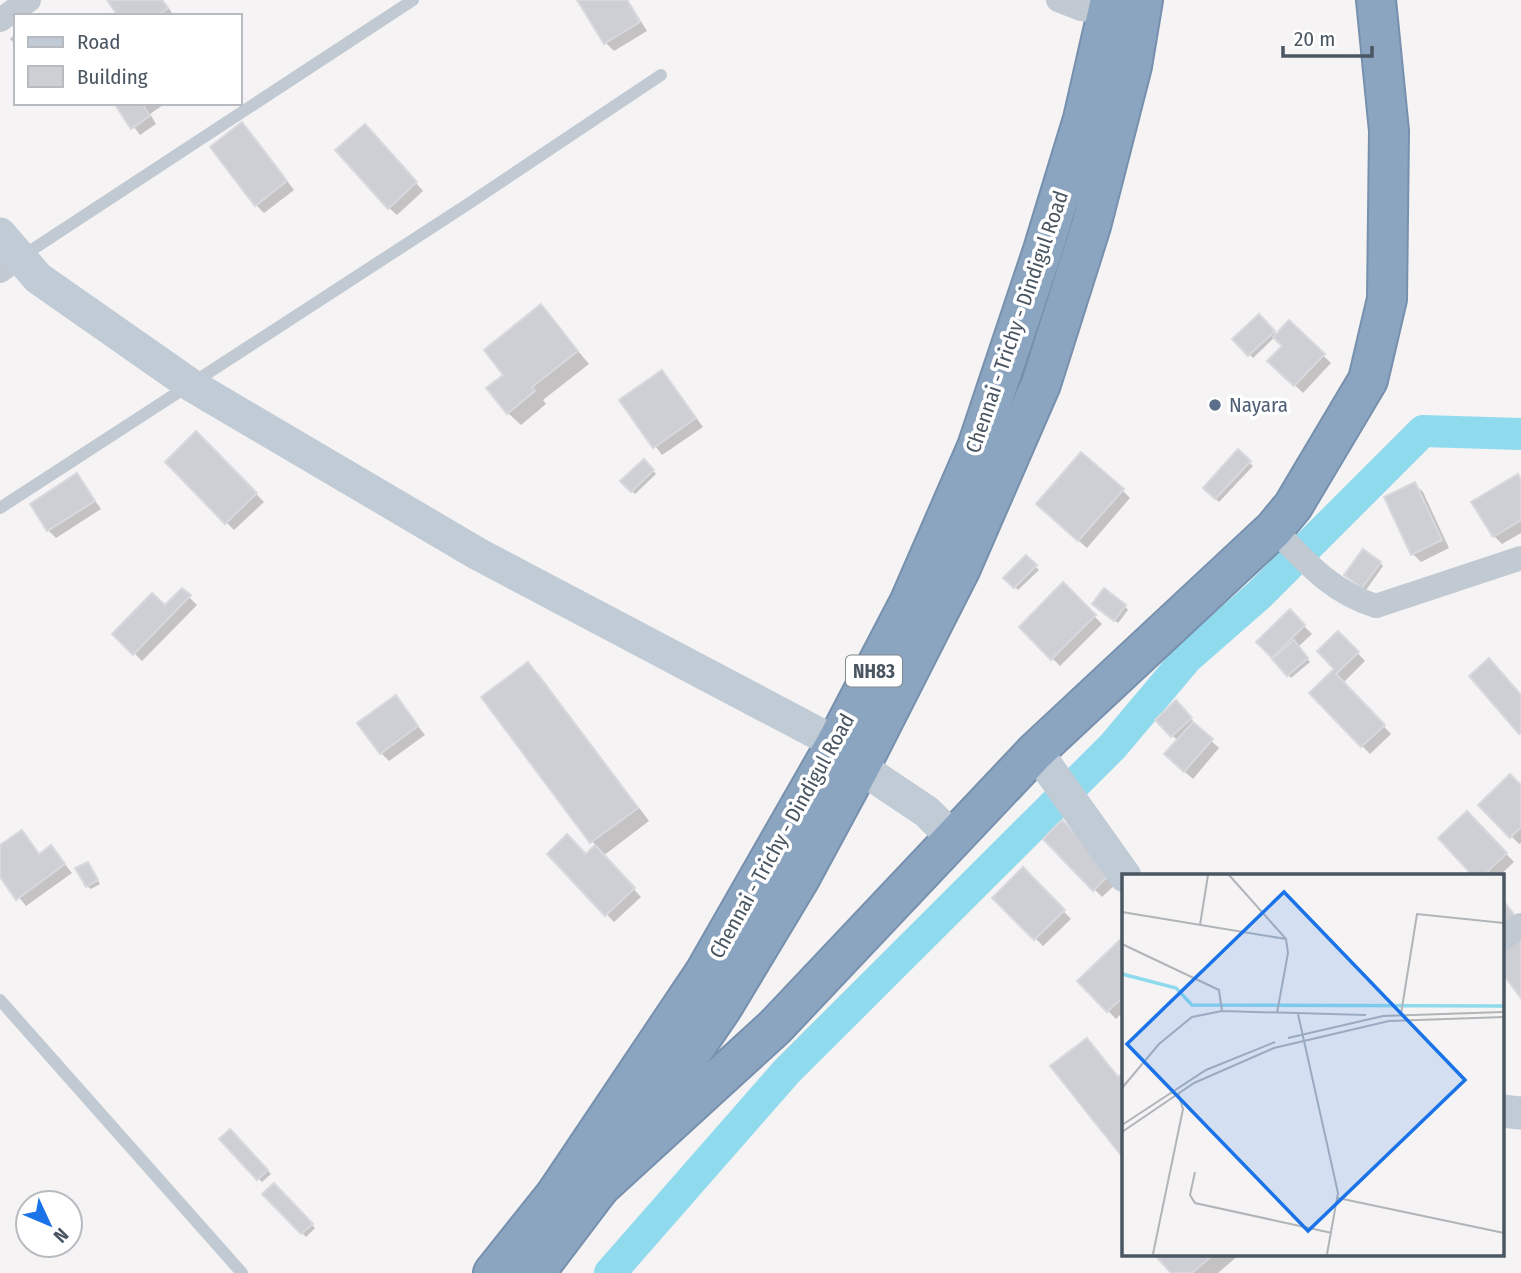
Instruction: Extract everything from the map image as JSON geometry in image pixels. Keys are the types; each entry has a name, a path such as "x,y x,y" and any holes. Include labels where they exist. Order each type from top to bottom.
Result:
{"highway":[{"path":"556,1194 600,1187 775,1027 954,839 1045,764 1279,534 1368,380 1387,299 1389,131 1376,0"},
{"name":"Chennai - Trichy - Dindigul Road","path":"535,1273 600,1187 722,1008 799,880 910,601 977,447 1121,4"},
{"name":"Chennai - Trichy - Dindigul Road","path":"493,1273 556,1194 848,755"}],"street":[{"path":"0,20 29,0"},
{"path":"1058,0 1081,9 1121,4"},
{"path":"6,254 191,384 478,554 848,755 927,811 954,839"},
{"path":"1279,534 1332,586 1354,600 1376,606 1521,558"},
{"path":"1045,764 1124,874"},
{"path":"1504,938 1521,925"}],"lane":[{"path":"6,254 413,0"},
{"path":"0,508 465,206 661,75"},
{"path":"0,1000 242,1273"}],"building":[{"path":"107,0 162,0 168,8 160,14 117,14"},
{"path":"577,0 627,0 640,22 604,44"},
{"path":"115,105 143,105 150,116 131,129"},
{"path":"242,122 287,181 255,206 210,147"},
{"path":"365,124 417,182 388,209 335,150"},
{"path":"541,304 578,351 532,387 535,391 507,414 486,388 503,375 484,350"},
{"path":"1259,314 1275,331 1248,356 1232,339"},
{"path":"1289,320 1325,354 1294,386 1267,361 1282,346 1273,337"},
{"path":"662,370 696,418 653,448 619,400"},
{"path":"196,431 257,493 225,524 165,462"},
{"path":"1238,449 1251,461 1215,499 1203,488"},
{"path":"1081,452 1124,489 1078,541 1036,504"},
{"path":"644,459 654,470 631,492 620,481"},
{"path":"77,473 95,501 47,531 30,504"},
{"path":"1518,474 1521,480 1521,520 1493,537 1471,502"},
{"path":"1415,482 1442,540 1411,555 1384,497"},
{"path":"1363,549 1381,562 1362,588 1344,575"},
{"path":"1026,555 1037,565 1014,588 1003,578"},
{"path":"1063,582 1096,615 1051,660 1019,627"},
{"path":"182,588 191,595 133,655 112,634 152,593 165,605"},
{"path":"1104,588 1126,605 1114,621 1092,604"},
{"path":"1290,609 1305,625 1272,658 1256,642"},
{"path":"1338,631 1359,652 1336,674 1385,725 1361,747 1309,693 1334,669 1317,651"},
{"path":"1294,640 1308,658 1287,676 1272,659"},
{"path":"1489,658 1521,695 1519,734 1469,676"},
{"path":"528,662 638,808 590,843 481,697"},
{"path":"396,695 418,726 380,754 357,723"},
{"path":"1176,700 1192,718 1171,737 1155,720"},
{"path":"1193,722 1213,739 1184,772 1164,754"},
{"path":"1510,774 1521,785 1521,827 1510,838 1478,805"},
{"path":"1467,811 1507,853 1485,874 1471,874 1438,838"},
{"path":"1062,820 1112,872 1093,891 1043,839"},
{"path":"22,830 39,854 51,845 65,864 16,900 0,877 0,845"},
{"path":"567,834 586,854 595,845 635,888 605,916 547,854"},
{"path":"88,862 98,880 86,887 75,868"},
{"path":"1023,867 1065,910 1034,940 992,898"},
{"path":"1506,904 1520,922 1504,934"},
{"path":"1521,933 1521,998 1504,976 1504,946"},
{"path":"1122,938 1122,998 1107,1012 1077,981"},
{"path":"1087,1038 1118,1077 1122,1074 1122,1156 1050,1066"},
{"path":"230,1129 268,1170 257,1180 219,1139"},
{"path":"274,1183 313,1224 301,1234 262,1194"},
{"path":"1156,1256 1212,1256 1192,1273 1171,1273"}],"waterway":[{"path":"610,1273 787,1071 1113,746 1187,658 1259,595 1423,431 1521,434"}],"place":[{"name":"Nayara","path":"1215,405"}]}
